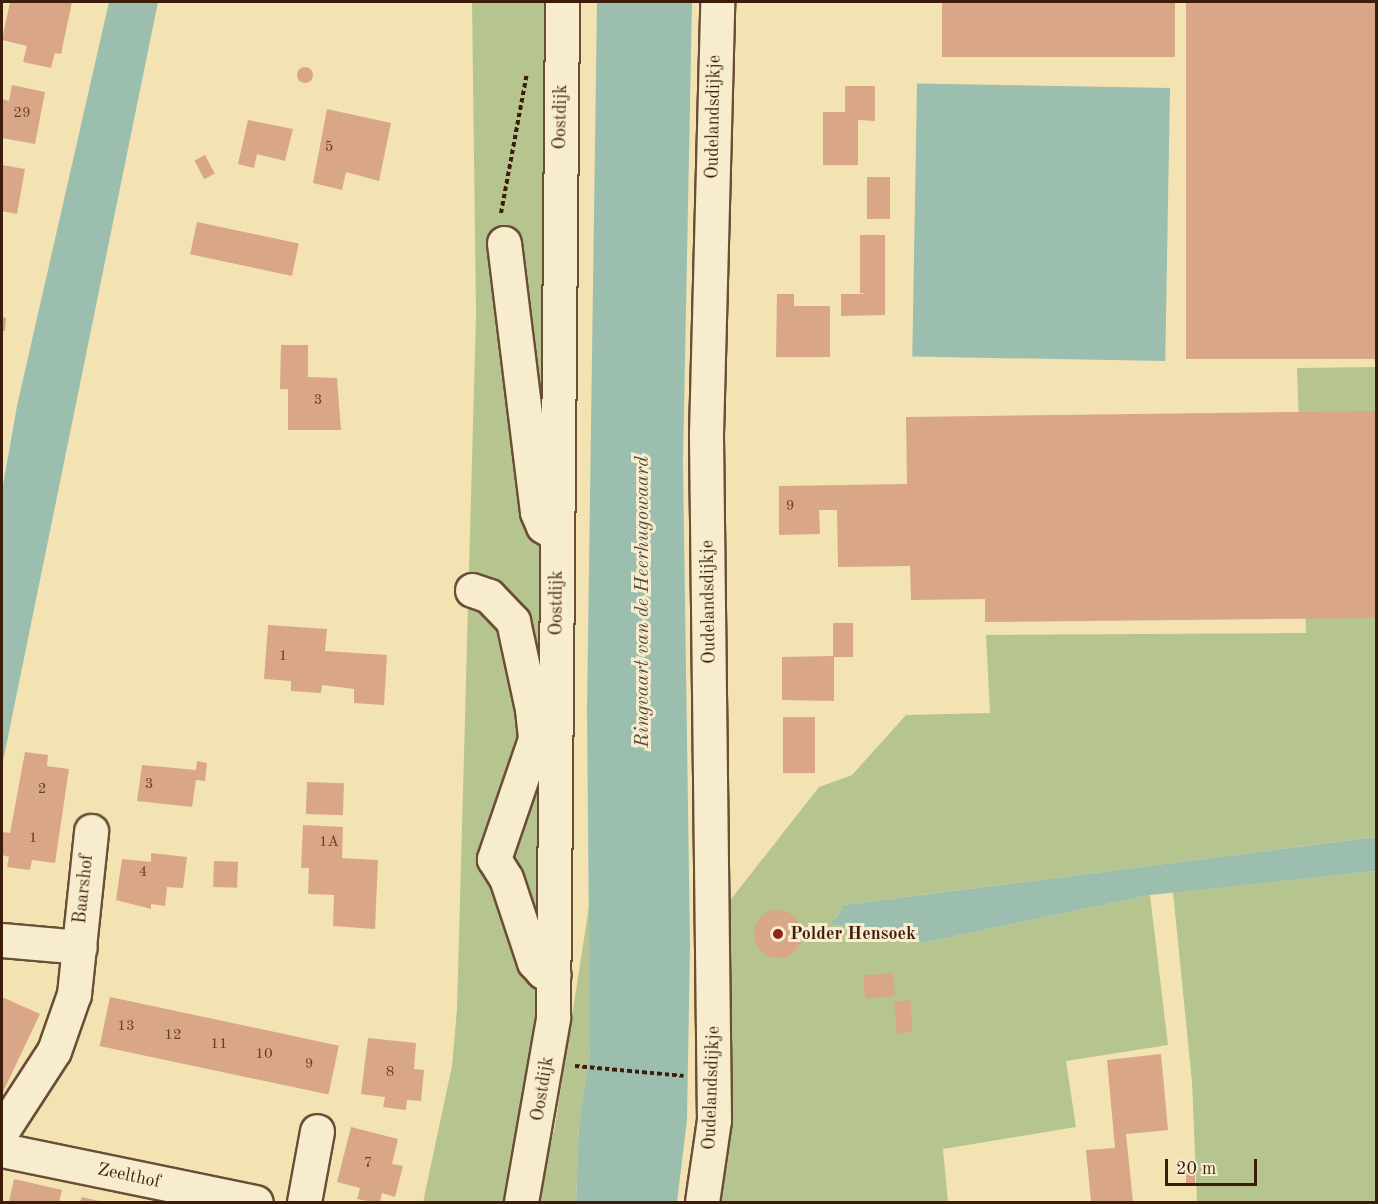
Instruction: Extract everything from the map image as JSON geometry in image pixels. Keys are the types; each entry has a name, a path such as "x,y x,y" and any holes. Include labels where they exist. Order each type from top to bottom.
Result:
{"street":[{"name":"Oostdijk","path":"521,1203 550,1043 554,975 546,727 557,534 562,2"},
{"name":"Oudelandsdijkje","path":"702,1203 714,1120 706,434 717,2"},
{"path":"504,243 537,512 543,526 557,534"},
{"path":"472,590 503,607 513,621 546,727 494,859 506,878 534,962 543,972 554,975"},
{"name":"Baarshof","path":"2,1131 54,1051 74,994 90,831"},
{"path":"2,940 80,947"},
{"path":"304,1203 317,1131"},
{"name":"Zeelthof","path":"2,1150 256,1203"}],"path":[{"path":"504,243 502,206 529,66"},
{"path":"580,1067 692,1077"}],"green space":[{"path":"472,2 548,2 542,952 534,1074 508,1202 423,1202 452,1066 457,1009 476,314"},
{"path":"1376,367 1376,837 843,905 837,918 831,920 833,925 846,926 848,932 890,929 922,943 1150,895 1168,1045 1066,1061 1076,1127 943,1149 948,1202 713,1202 727,1100 728,903 819,787 852,775 906,715 990,713 986,635 1306,633 1297,368"},
{"path":"1376,871 1376,1202 1197,1202 1192,1082 1173,892"},
{"path":"590,900 590,1053 579,1123 576,1202 537,1202 555,1126"}],"water":[{"path":"109,2 158,2 2,766 2,491 17,406"},
{"name":"Ringvaart van de Heerhugowaard","path":"597,2 692,2 683,462 690,945 687,1120 677,1202 576,1202 579,1123 590,1053 587,710"},
{"path":"917,84 1170,88 1165,361 912,357"},
{"path":"1376,837 1376,871 1150,895 922,943 890,929 847,932 846,926 833,925 831,920 837,918 843,905"}],"building":[{"path":"10,2 72,2 61,54 55,53 51,68 23,62 27,46 2,40"},
{"path":"942,2 1175,2 1175,57 942,57"},
{"path":"1186,2 1376,2 1376,359 1186,359"},
{"path":"305,67 311,69 313,75 311,81 305,83 299,81 297,75 299,69"},
{"path":"12,85 45,92 35,144 2,138 2,99 9,101"},
{"path":"845,86 875,86 875,121 858,120 858,165 823,165 823,112 845,112"},
{"path":"327,109 391,123 379,181 346,172 342,190 313,183"},
{"path":"248,120 293,129 285,161 257,154 254,168 238,164"},
{"path":"205,155 215,174 204,179 194,161"},
{"path":"2,165 25,169 17,214 2,211"},
{"path":"867,177 890,177 890,219 867,219"},
{"path":"197,222 299,244 292,276 190,254"},
{"path":"860,235 885,235 885,315 841,316 841,294 867,294 860,293"},
{"path":"777,294 794,294 794,306 830,306 830,357 776,357"},
{"path":"2,317 6,318 5,331 2,331"},
{"path":"281,345 308,345 308,377 337,378 341,430 288,430 288,389 280,389"},
{"path":"1376,411 1376,618 985,622 985,599 911,600 910,566 838,567 837,510 819,510 820,534 779,535 779,486 907,484 906,417"},
{"path":"833,623 853,623 853,657 834,657 834,701 782,700 782,657 833,656"},
{"path":"268,625 327,629 325,651 387,655 384,705 354,703 354,689 322,685 321,693 291,691 291,681 264,679"},
{"path":"783,717 815,717 815,773 783,773"},
{"path":"25,752 48,755 47,766 69,769 55,863 32,860 30,870 7,867 9,857 2,855 2,832 10,833"},
{"path":"197,761 207,763 205,781 196,780 192,807 137,801 142,765 196,770"},
{"path":"307,782 344,783 343,815 306,814"},
{"path":"303,825 343,827 342,858 378,860 375,929 333,926 334,895 308,894 309,868 301,868"},
{"path":"151,853 187,857 183,888 167,887 165,906 151,904 151,909 116,900 122,859 151,862"},
{"path":"214,861 238,862 237,888 213,887"},
{"name":"Polder Hensoek","path":"773,910 783,910 795,917 802,929 802,939 795,951 783,958 773,958 758,947 754,939 754,929 765,914"},
{"path":"893,973 895,996 865,999 863,976"},
{"path":"2,997 40,1014 2,1094"},
{"path":"110,997 339,1046 328,1095 100,1046"},
{"path":"910,1000 913,1032 897,1033 894,1001"},
{"path":"368,1038 416,1043 414,1069 424,1070 421,1101 407,1100 406,1110 383,1107 385,1097 361,1094"},
{"path":"1161,1054 1168,1130 1126,1134 1133,1202 1091,1202 1086,1150 1115,1148 1107,1060"},
{"path":"351,1127 398,1139 392,1164 403,1166 395,1197 382,1193 380,1202 357,1199 360,1188 337,1182"},
{"path":"1186,1171 1195,1171 1195,1185 1186,1185"},
{"path":"14,1179 62,1190 59,1202 9,1202"},
{"path":"82,1197 103,1202 80,1202"}],"place":[{"name":"Polder Hensoek","path":"778,934"}]}
